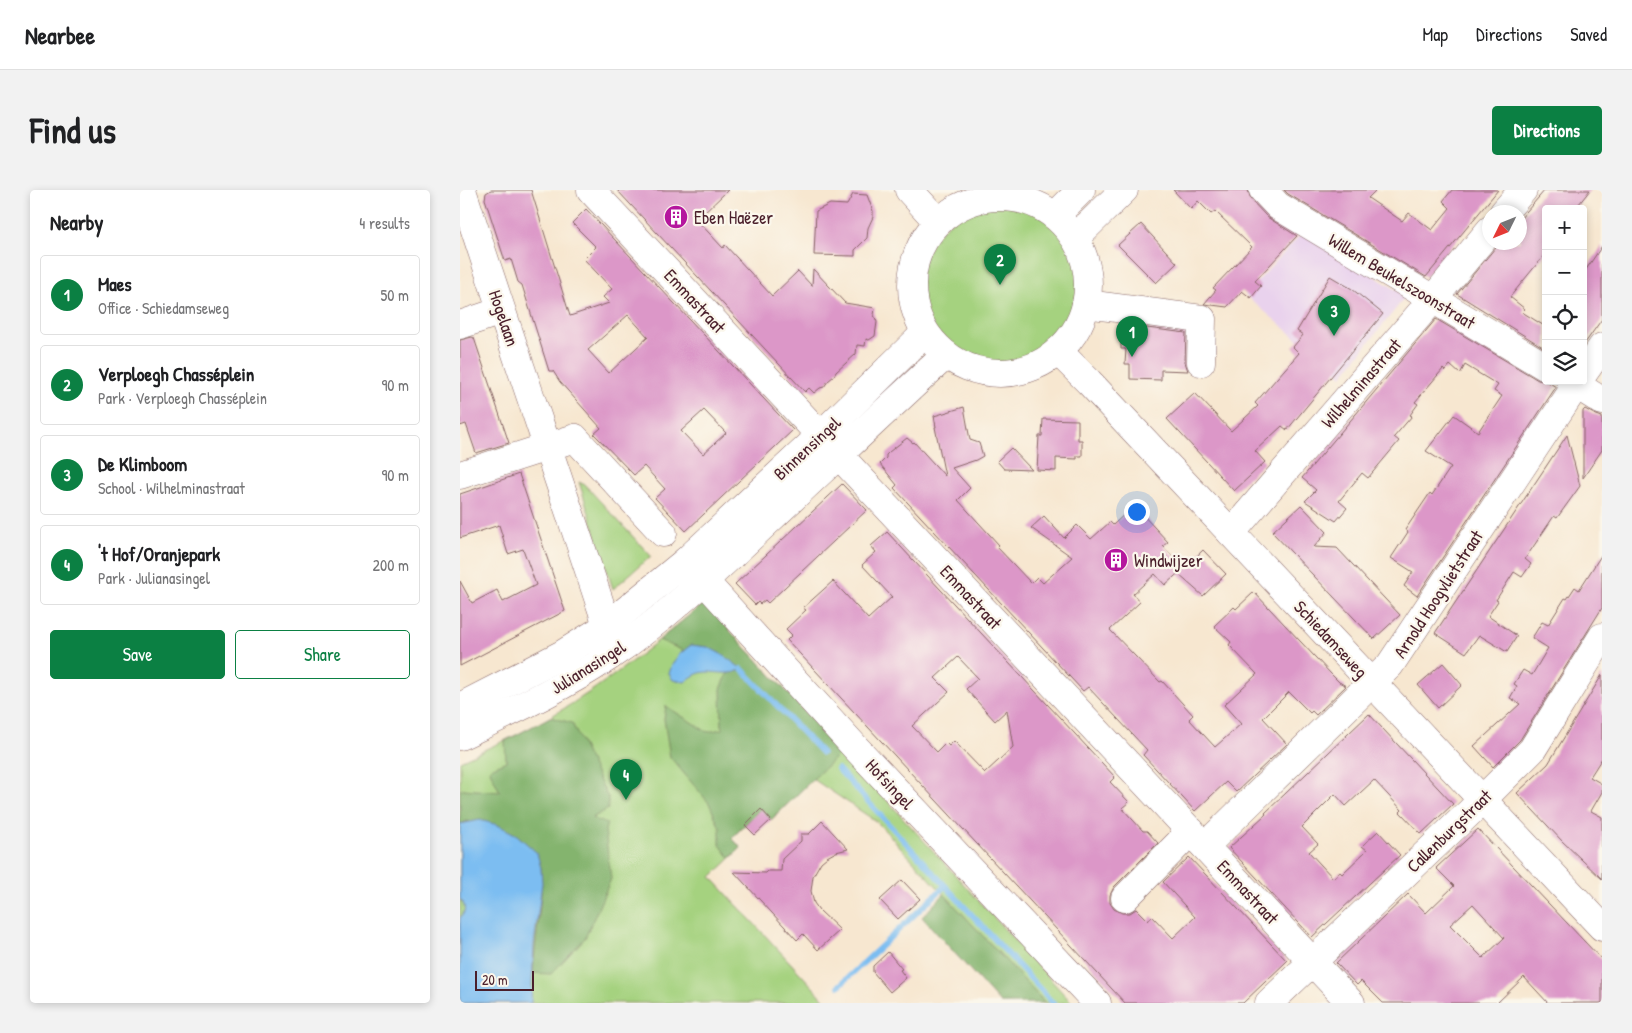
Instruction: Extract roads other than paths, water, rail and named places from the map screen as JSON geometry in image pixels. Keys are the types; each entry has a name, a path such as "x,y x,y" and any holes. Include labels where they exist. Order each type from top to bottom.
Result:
{"street":[{"name":"Hogelaan","path":"462,190 501,311 616,636"},
{"name":"Emmastraat","path":"591,190 1351,1003"},
{"path":"908,190 938,222"},
{"path":"1055,216 1082,190"},
{"path":"1074,238 1124,190"},
{"name":"Willem Beukelszoonstraat","path":"1263,190 1278,206 1542,365"},
{"path":"1510,205 1523,190"},
{"path":"993,197 1014,198 1032,203 1055,216 1066,226 1081,250 1088,275 1086,304 1076,330 1058,352 1049,358 1030,368 1006,373 976,370 946,356 925,333 913,303 912,273 922,242 938,222 950,211 965,203 993,197"},
{"name":"Wilhelminastraat","path":"1232,533 1482,240"},
{"path":"1086,304 1202,319 1201,362"},
{"path":"460,325 501,311"},
{"name":"Binnensingel","path":"829,446 925,333"},
{"name":"Arnold Hoogvlietstraat","path":"1587,367 1602,347"},
{"name":"Schiedamseweg","path":"1058,352 1089,382 1482,799 1599,917"},
{"name":"Binnensingel","path":"695,571 829,446 946,356"},
{"name":"Arnold Hoogvlietstraat","path":"1126,898 1198,839 1390,666 1574,385"},
{"path":"1583,385 1602,401"},
{"path":"460,475 574,438 663,533"},
{"name":"Julianasingel","path":"460,736 501,717 585,672 616,636 695,571"},
{"name":"Hofsingel","path":"695,571 855,747 1097,1003"},
{"name":"Julianasingel","path":"460,708 560,655 616,636"},
{"name":"Callenburgstraat","path":"1269,1003 1532,750 1602,637"}],"water":[{"path":"691,645 708,647 742,669 729,673 701,673 685,682 673,680 669,674 672,664"},
{"path":"480,820 498,825 517,835 537,853 542,883 534,944 531,1003 460,1003 460,918 464,909 460,899 460,824"}],"waterway":[{"path":"742,669 822,753"},
{"path":"838,769 1053,1003"},
{"path":"839,986 945,886"}],"place":[{"name":"Eben Haëzer","path":"676,217"},
{"name":"Verploegh Chasséplein","path":"1000,285"},
{"name":"De Klimboom","path":"1334,336"},
{"name":"Maes","path":"1132,357"},
{"name":"Windwijzer","path":"1116,560"},
{"name":"'t Hof/Oranjepark","path":"626,800"}]}
